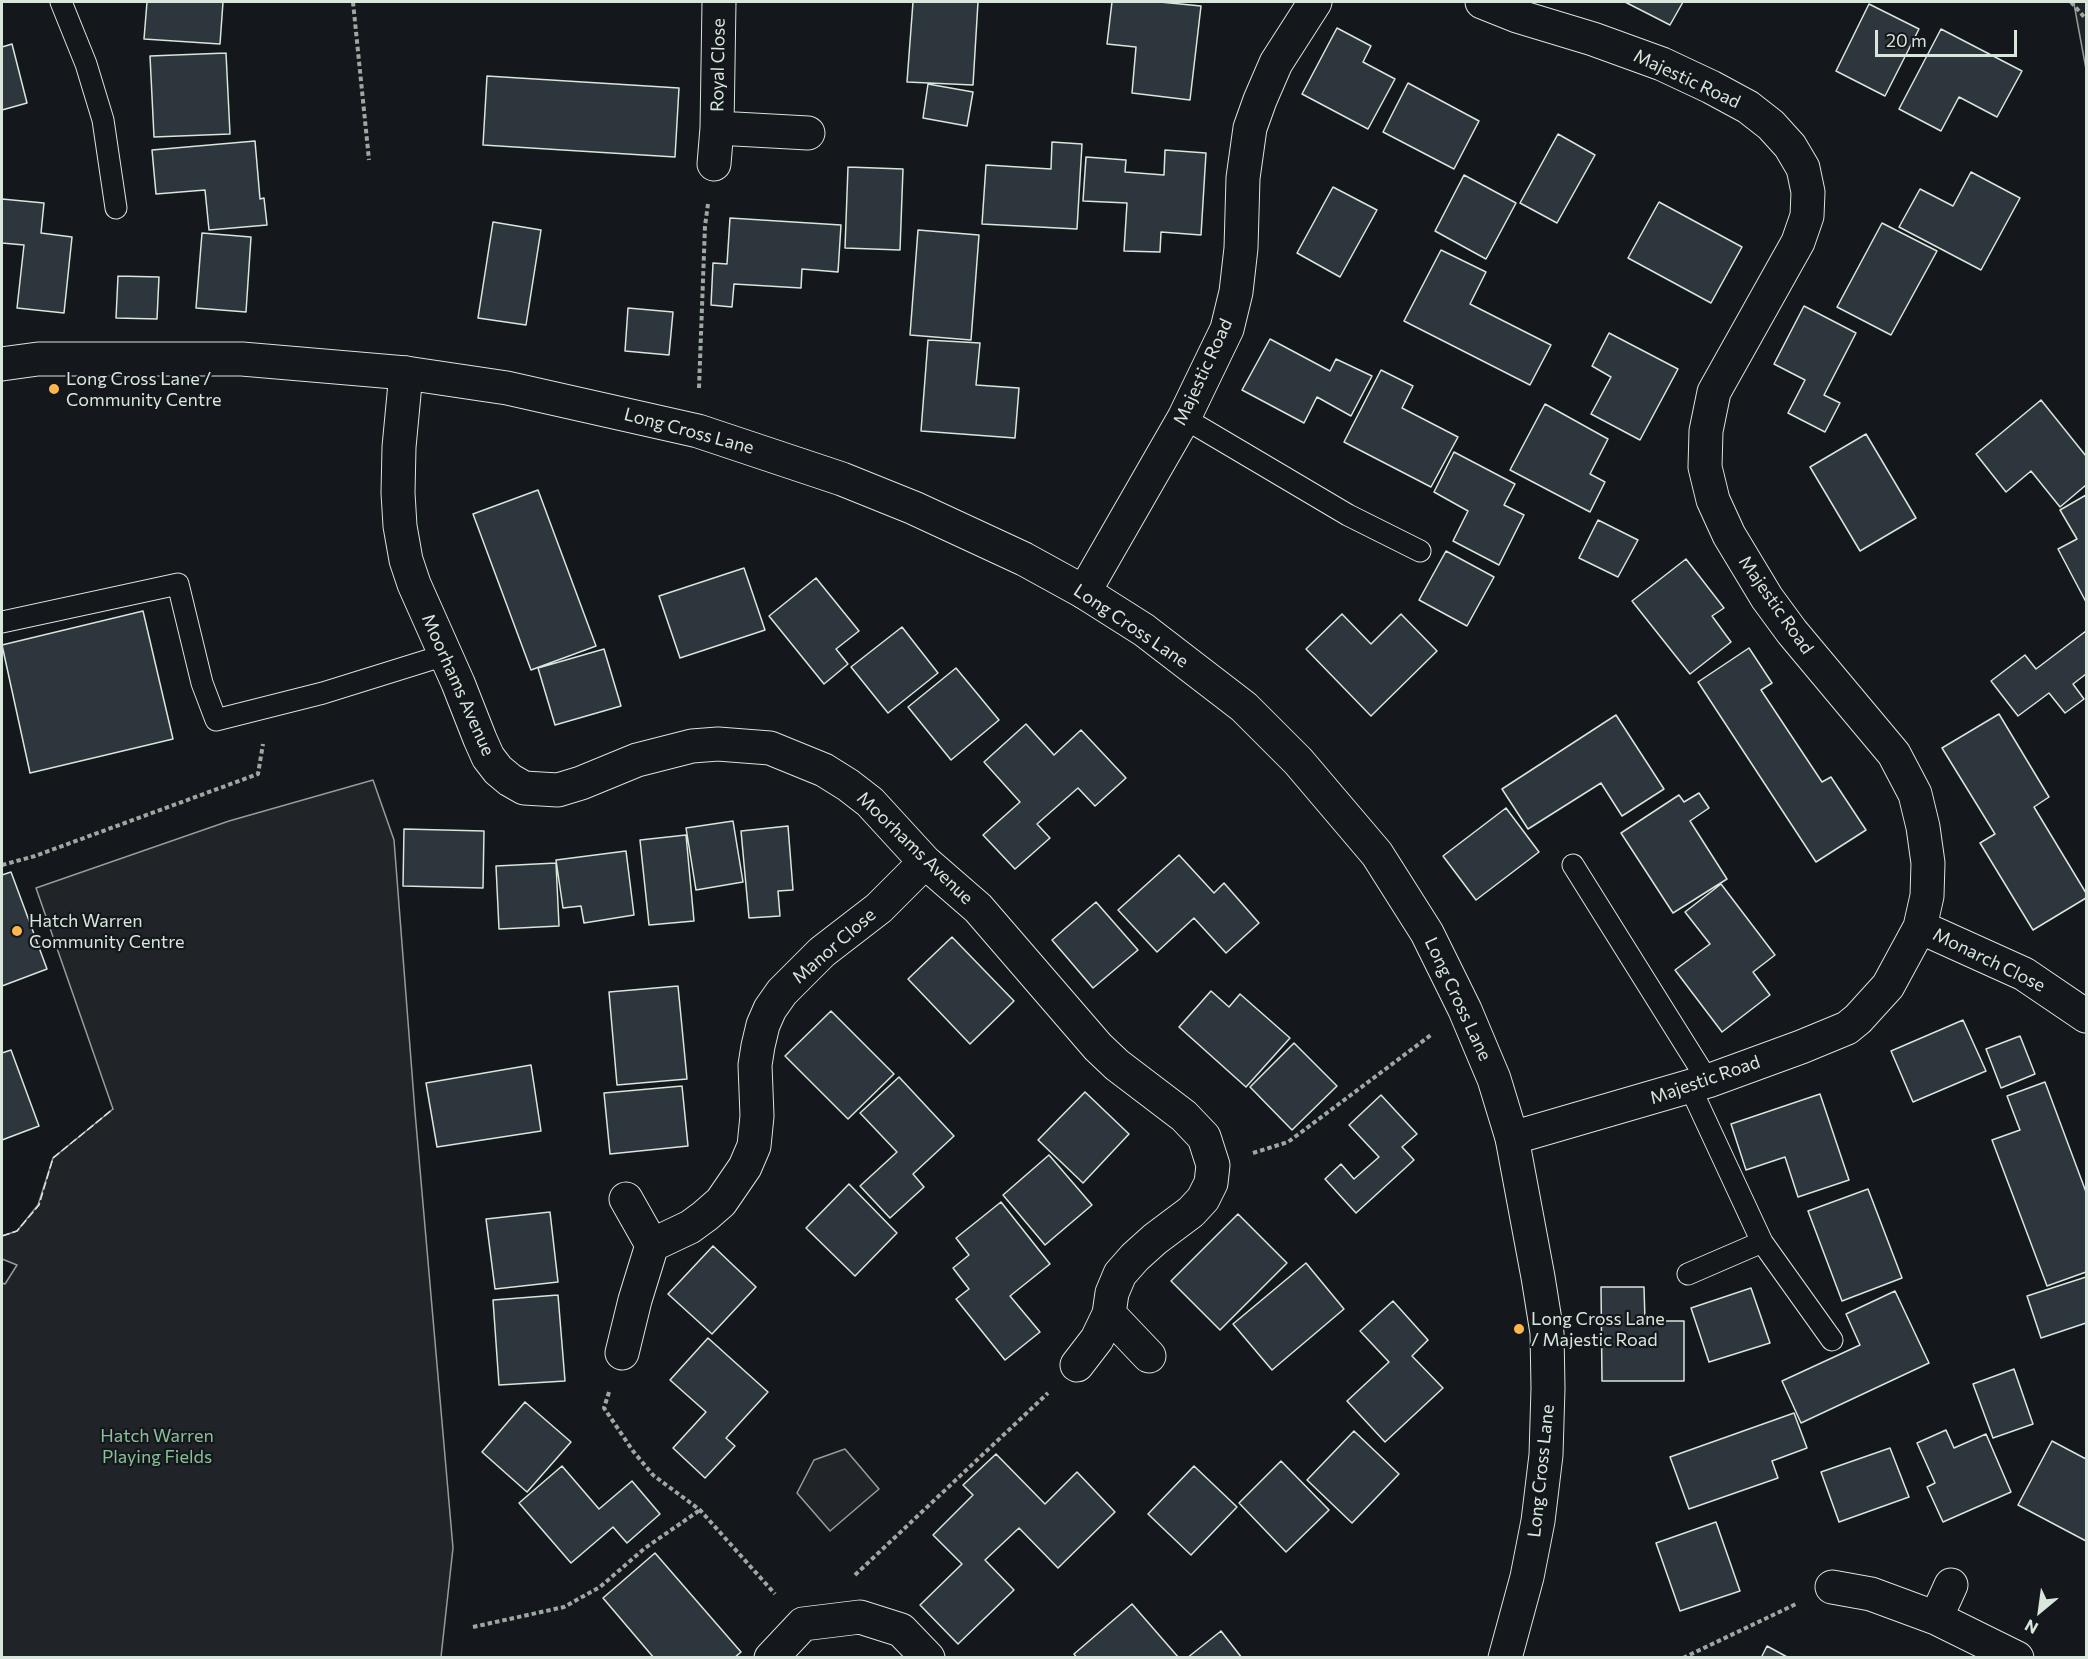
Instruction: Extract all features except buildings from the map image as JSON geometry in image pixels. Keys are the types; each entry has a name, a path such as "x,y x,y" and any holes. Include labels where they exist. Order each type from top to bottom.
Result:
{"street":[{"name":"Royal Close","path":"714,164 717,128 719,2"},
{"name":"Majestic Road","path":"1084,592 1184,418 1227,328 1236,292 1243,178 1250,128 1276,63 1314,2"},
{"name":"Majestic Road","path":"1482,2 1516,16 1593,39 1662,64 1711,87 1748,107 1772,125 1790,146 1803,168 1808,192 1807,216 1798,242 1714,392 1706,431 1705,467 1713,500 1729,535 1767,598 1792,632 1894,754 1915,794 1928,863 1927,896 1920,927 1888,986 1847,1028 1699,1084 1512,1138"},
{"name":"Royal Close","path":"717,128 808,133"},
{"name":"Long Cross Lane","path":"2,364 38,359 242,359 406,373 507,388 698,430 831,476 914,508 1013,554 1084,592 1144,630 1244,707 1298,761 1377,854 1427,933 1465,1010 1494,1078 1512,1138 1547,1333 1548,1388 1546,1455 1538,1521 1527,1577 1506,1658"},
{"name":"Moorhams Avenue","path":"406,373 399,447 398,493 400,526 406,560 488,758 504,775 524,788 558,790 637,760 692,746 735,744 770,748 824,770 870,802 925,862 978,908 1098,1047 1117,1065 1185,1116 1204,1137 1213,1165"},
{"name":"Manor Close","path":"652,1245 690,1227 705,1216 721,1202 745,1167 754,1146 757,1116 755,1065 760,1035 770,1009 782,992 822,952 879,908 925,862"},
{"name":"Monarch Close","path":"1920,927 2024,974 2086,1016"},
{"path":"1077,1365 1097,1339 1109,1314 1112,1293 1120,1274 1135,1257 1191,1212 1203,1199 1210,1183 1213,1165"},
{"path":"622,1353 652,1245 626,1199"},
{"path":"1109,1314 1149,1356"},
{"path":"1936,1618 1951,1584"},
{"path":"1832,1587 1871,1594 1936,1618 2017,1658"},
{"path":"771,1658 803,1624 860,1617 901,1629 928,1658"}],"lane":[{"path":"60,2 86,64 103,120 116,208"},
{"path":"1184,418 1348,515 1420,551"},
{"path":"2,622 178,584 202,683 216,720 268,708 445,655"},
{"path":"1573,866 1699,1084 1762,1242 1832,1340"},
{"path":"1688,1274 1762,1242"}],"path":[{"path":"353,2 369,160"},
{"path":"2071,2 2086,19"},
{"path":"698,430 705,226 714,164"},
{"path":"2,865 35,856 258,774 268,708"},
{"path":"1213,1165 1288,1142 1465,1010"},
{"path":"622,1353 604,1408 633,1451 653,1475 700,1510 803,1624"},
{"path":"854,1576 1077,1365"},
{"path":"473,1627 564,1607 600,1587 645,1548 700,1510"},
{"path":"1683,1658 1832,1587"}],"green space":[{"path":"2071,2 2086,2 2086,69 2074,4"},
{"name":"Hatch Warren Playing Fields","path":"373,780 394,840 453,1548 441,1657 2,1657 2,1283 5,1284 17,1265 2,1259 2,1236 17,1231 38,1205 53,1158 113,1109 36,888 229,821"},
{"path":"845,1449 879,1489 830,1531 797,1493 814,1460"}],"fence":[{"path":"2,1236 17,1231 39,1205 53,1158 113,1109"}],"place":[{"name":"Long Cross Lane / Community Centre","path":"54,389"},
{"name":"Hatch Warren Community Centre","path":"17,931"},
{"name":"Long Cross Lane / Majestic Road","path":"1519,1329"}]}
